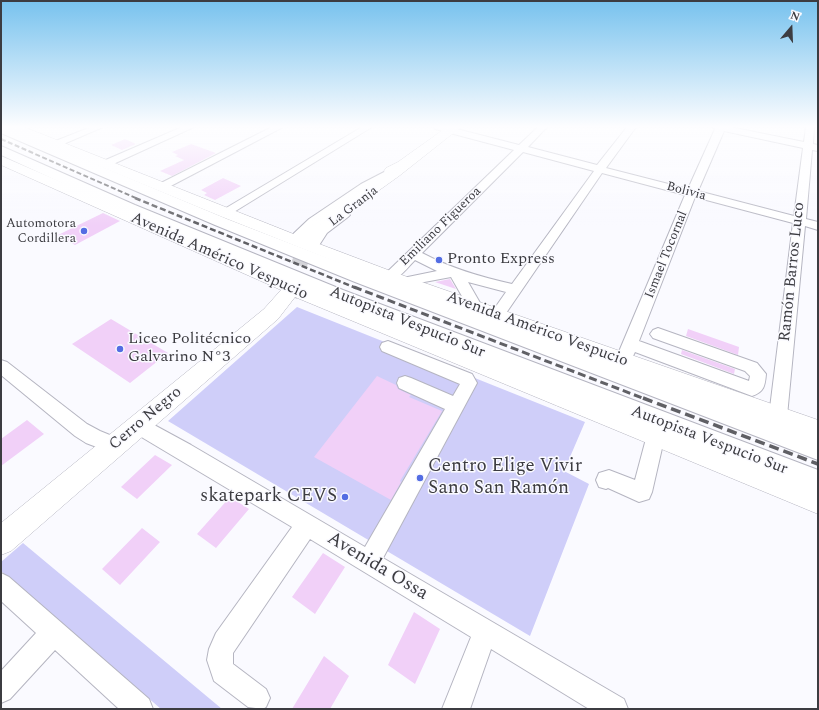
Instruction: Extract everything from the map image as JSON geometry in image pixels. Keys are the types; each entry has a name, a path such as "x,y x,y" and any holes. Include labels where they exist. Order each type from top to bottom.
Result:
{"highway":[{"name":"Autopista Vespucio Sur","path":"24,160 136,210 336,294 818,483"},
{"name":"Autopista Vespucio Sur","path":"74,160 220,222 341,270 557,352 818,448"}],"main road":[{"name":"Avenida Américo Vespucio","path":"1,160 287,290 656,435 818,501"},
{"name":"Avenida Américo Vespucio","path":"96,160 225,213 305,242 397,279 818,430"},
{"name":"La Granja","path":"305,242 319,226 407,160"},
{"name":"Cerro Negro","path":"1,541 272,314 287,290"}],"street":[{"path":"105,164 114,160"},
{"path":"161,187 214,160"},
{"path":"225,213 313,160"},
{"name":"Emiliano Figueroa","path":"397,279 413,254 509,160"},
{"name":"Bolivia","path":"565,160 818,226"},
{"path":"497,315 607,160"},
{"name":"Ismael Tocornal","path":"624,361 706,160"},
{"name":"Ramón Barros Luco","path":"778,416 799,221 811,160"},
{"name":"La Granja","path":"305,242 323,231 392,178 396,169"},
{"name":"La Granja","path":"305,242 313,222 365,186 396,169"},
{"path":"413,254 427,263 483,282 515,289"},
{"path":"397,279 455,272"},
{"path":"455,272 476,308"},
{"path":"631,344 752,389 757,385 758,374 751,368 658,334 643,314"},
{"path":"652,352 658,334"},
{"path":"369,562 469,385 468,380 388,347"},
{"path":"1,366 81,430 93,437 115,446"},
{"path":"405,383 457,406"},
{"name":"Avenida Ossa","path":"138,426 184,451 614,709"},
{"path":"606,480 609,479 642,492 656,435"},
{"path":"256,698 223,672 220,665 221,649 307,525"},
{"path":"1,585 140,709"},
{"path":"1,690 54,632"},
{"path":"456,709 485,632"}],"shaded area":[{"name":"Centro Elige Vivir Sano San Ramón","path":"297,307 585,422 564,471 589,484 530,636 168,421"},
{"path":"23,543 222,709 161,709 1,571 1,562"}],"building":[{"path":"184,160 202,160 172,176 160,171"},
{"path":"223,178 241,186 215,200 204,195 207,193 201,190"},
{"name":"Automotora Cordillera","path":"103,213 120,221 75,245 58,235"},
{"path":"450,279 456,289 435,282"},
{"name":"Liceo Politécnico Galvarino N°3","path":"111,319 168,353 130,383 72,344"},
{"path":"688,329 739,347 738,355 686,336"},
{"path":"682,350 735,369 734,374 681,354"},
{"path":"377,376 396,385 398,389 411,395 409,397 442,411 400,481 401,482 391,500 314,457"},
{"path":"27,420 44,434 1,466 1,439"},
{"path":"155,455 172,465 137,499 121,487"},
{"path":"230,497 249,509 216,548 197,534"},
{"path":"142,528 160,542 120,585 102,569"},
{"path":"323,553 345,567 315,614 292,597"},
{"path":"414,612 440,629 415,684 388,665"},
{"path":"324,656 349,676 330,709 292,709"}],"tunnel":[{"path":"291,288 308,239"},
{"path":"288,294 292,287"}],"railway":[{"path":"49,160 138,199"},
{"path":"135,198 356,288"},
{"path":"354,287 645,399"},
{"path":"643,398 818,464"}],"place":[{"name":"Automotora Cordillera","path":"84,231"},
{"name":"Pronto Express","path":"439,260"},
{"name":"Liceo Politécnico Galvarino N°3","path":"120,349"},
{"name":"Centro Elige Vivir Sano San Ramón","path":"420,478"},
{"name":"skatepark CEVS","path":"345,497"}]}
